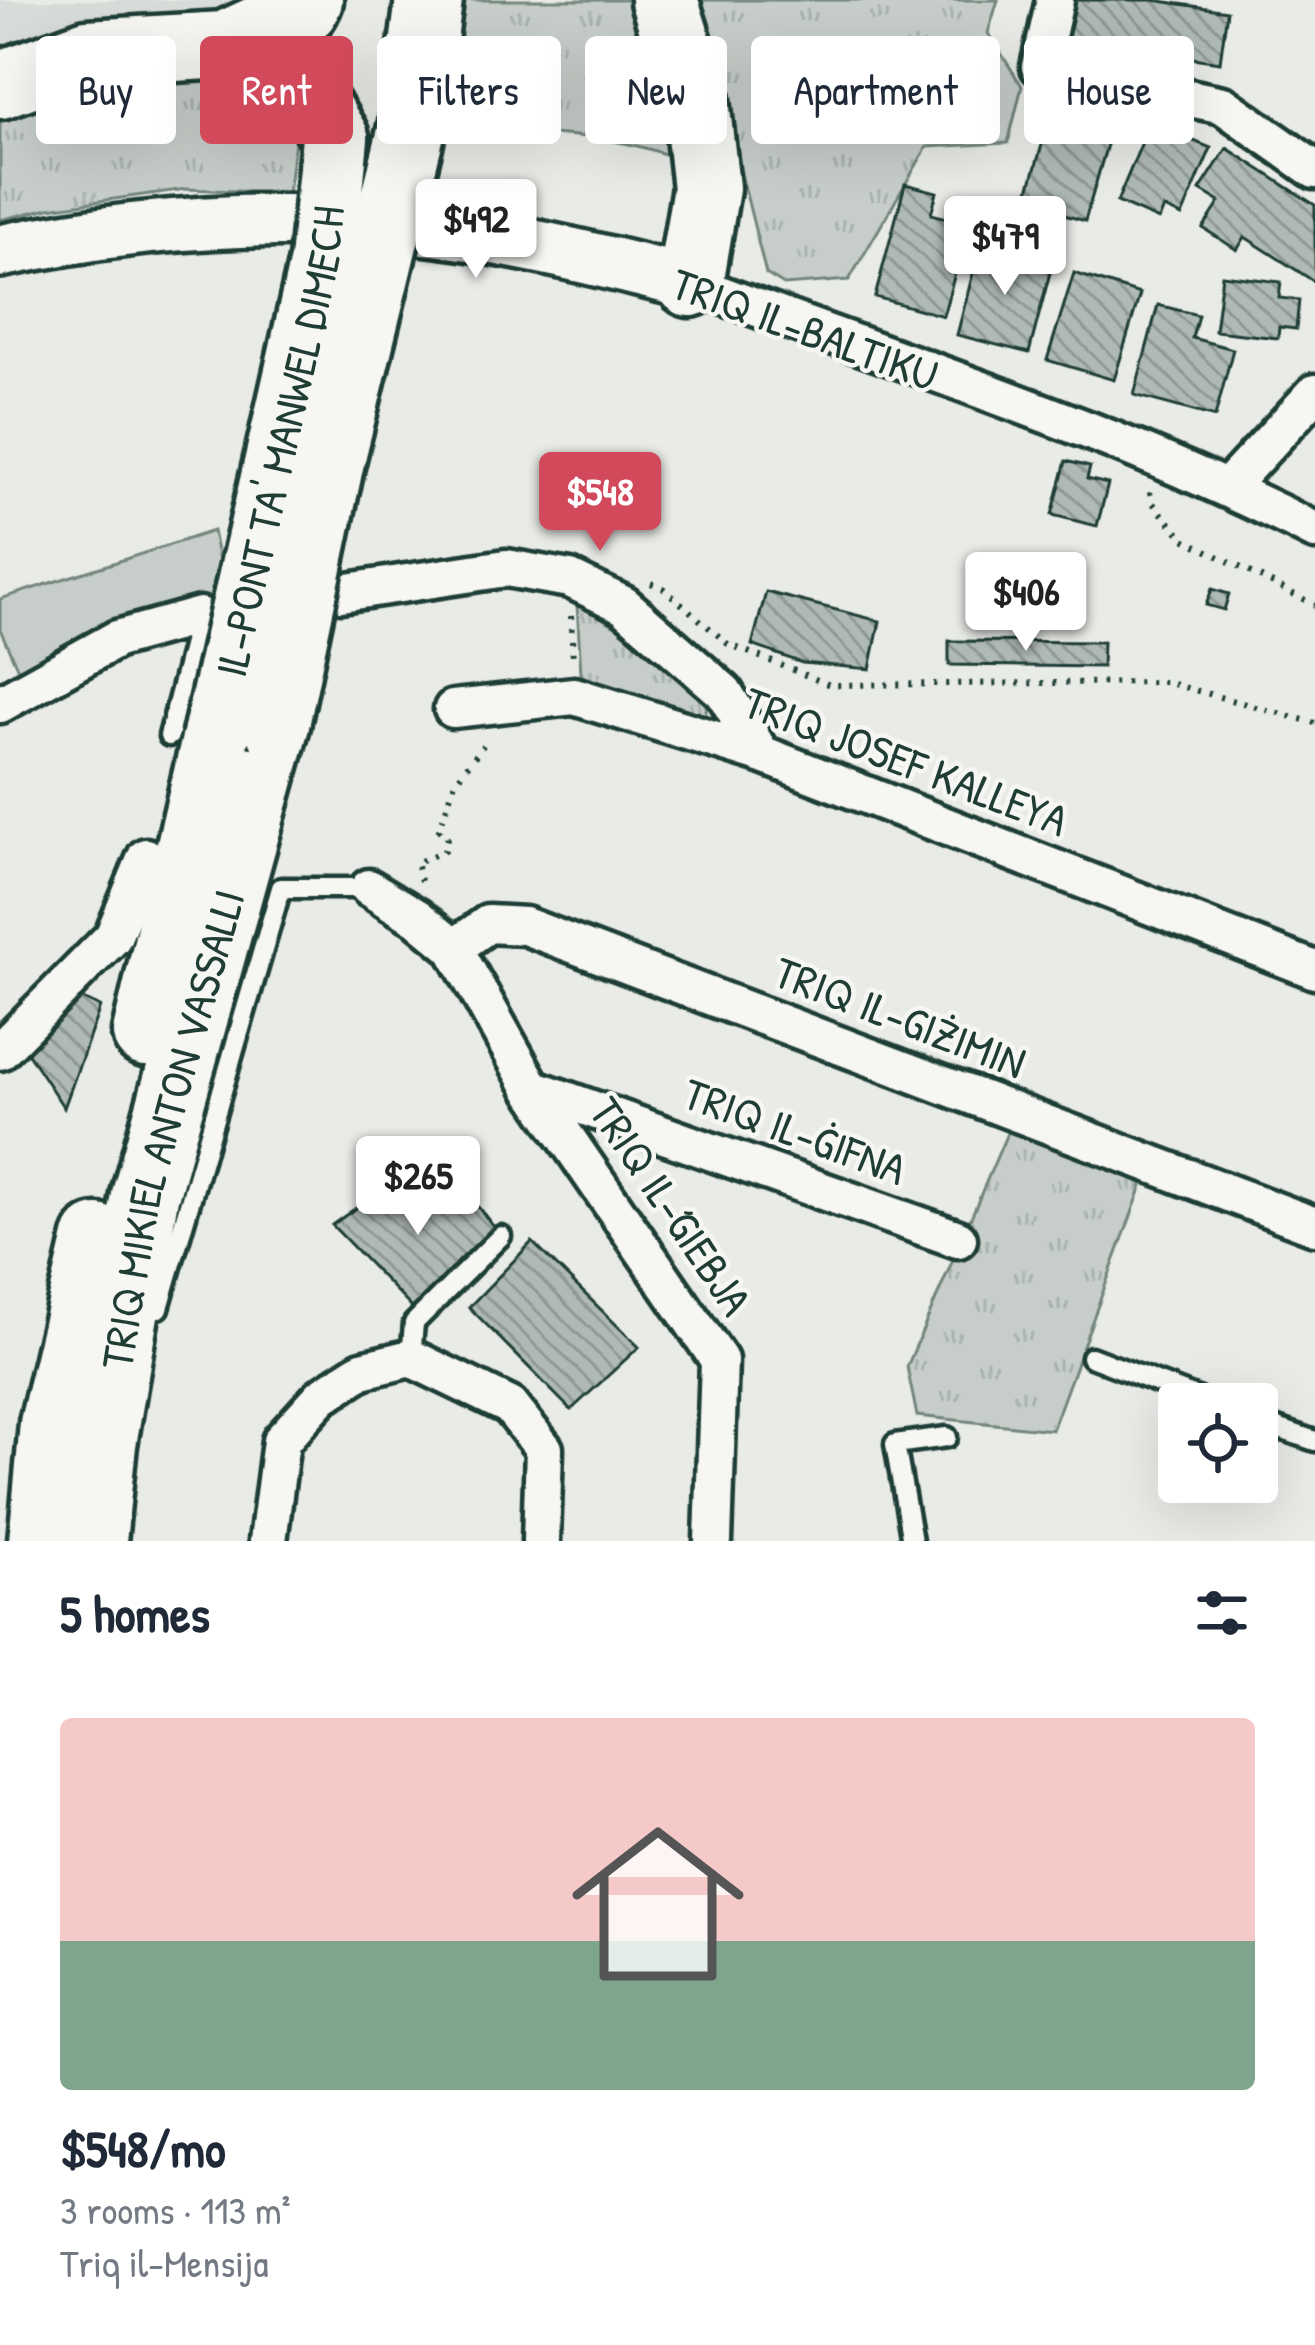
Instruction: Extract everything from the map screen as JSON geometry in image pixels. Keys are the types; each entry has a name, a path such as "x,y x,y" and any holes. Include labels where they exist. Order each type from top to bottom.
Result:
{"highway":[{"path":"246,36 305,8 309,0"},
{"path":"336,36 337,0"},
{"name":"IL-PONT TA' MANWEL DIMECH","path":"220,733 330,465 413,124 429,0"},
{"path":"664,0 696,100 706,188 690,283"},
{"path":"0,85 88,52 200,47"},
{"name":"IL-PONT TA' MANWEL DIMECH","path":"220,733 323,261 334,144"},
{"name":"TRIQ MIKIEL ANTON VASSALLI","path":"42,1541 52,1424 220,733"},
{"name":"TRIQ MIKIEL ANTON VASSALLI","path":"93,1541 103,1444 220,733"}],"main road":[{"name":"TRIQ IL-BALTIKU","path":"0,251 164,225 270,221 436,230 566,252 690,283"}],"street":[{"path":"1054,0 1040,67 1223,105 1315,170"},
{"name":"TRIQ IL-BALTIKU","path":"690,283 1143,453 1228,487 1315,531"},
{"path":"1228,487 1315,393"},
{"path":"341,593 506,568 570,579 624,605 724,692 761,754"},
{"path":"0,704 117,639 200,616"},
{"name":"TRIQ JOSEF KALLEYA","path":"453,709 574,696 761,754 1315,970"},
{"path":"0,1051 113,937 146,857"},
{"path":"369,888 418,918 454,948"},
{"name":"TRIQ IL-GIŻIMIN","path":"454,948 488,924 525,926 1315,1226"},
{"name":"TRIQ IL-ǴIEBJA","path":"454,948 532,1088 718,1360 713,1541"},
{"name":"TRIQ IL-ĠIFNA","path":"532,1088 958,1240"},
{"path":"268,1541 281,1441 322,1396 362,1370 411,1358 510,1406 544,1449 541,1541"}],"lane":[{"path":"200,616 220,733"},
{"path":"159,1308 281,889 369,888"},
{"path":"411,1358 414,1323 501,1236"},
{"path":"1091,1357 1158,1383"},
{"path":"1278,1428 1315,1441"},
{"path":"911,1541 896,1444 947,1437"}],"path":[{"path":"1143,453 1152,502 1184,539 1315,605"},
{"path":"570,579 574,696"},
{"path":"642,580 663,588 728,644 830,685 1165,682 1315,723"},
{"path":"418,918 425,904 416,863 444,851 447,838 439,830 455,782 515,703"}],"shaded area":[{"path":"0,0 294,0 123,36 36,36 36,54 0,62"}],"green space":[{"path":"452,0 654,0 661,36 585,36 585,138 561,135 561,36 450,36"},
{"path":"698,0 998,0 990,36 751,36 751,144 988,144 927,147 849,280 784,285 766,274 727,117 727,36 707,36"},
{"path":"1000,52 1022,86 1008,143 1000,143"},
{"path":"200,68 200,144 295,144 288,193 186,189 49,208 0,220 0,110 36,101 36,144 176,144 176,72"},
{"path":"628,144 682,144 685,162"},
{"path":"213,531 222,576 212,599 119,627 20,674 0,629 0,599"},
{"path":"577,604 630,635 682,676 707,707 705,716 698,721 582,691"},
{"path":"1011,1124 1146,1175 1052,1430 917,1416 907,1367"}],"building":[{"path":"1068,0 1153,0 1227,11 1220,62 1194,58 1194,36 1063,36"},
{"path":"1194,141 1211,148 1182,216 1164,208 1159,220 1117,202 1141,144"},
{"path":"1042,144 1107,144 1085,221 1025,204"},
{"path":"1227,148 1315,205 1315,282 1245,237 1237,250 1203,228 1220,202 1200,190"},
{"path":"905,184 937,192 931,214 969,224 943,316 875,297"},
{"path":"981,242 1053,261 1029,353 957,335"},
{"path":"1074,273 1140,294 1114,380 1047,360"},
{"path":"1222,275 1281,282 1279,298 1299,300 1296,329 1279,327 1278,338 1215,331"},
{"path":"1158,305 1198,315 1192,338 1233,349 1215,417 1134,395"},
{"path":"1066,461 1090,467 1087,479 1108,484 1097,526 1052,515"},
{"path":"1212,589 1229,594 1224,610 1206,605"},
{"path":"766,592 880,621 870,669 802,663 752,645"},
{"path":"949,641 1103,642 1102,667 949,665"},
{"path":"79,997 100,1007 64,1108 27,1052"},
{"path":"439,1185 478,1207 501,1236 414,1310 332,1225 381,1190"},
{"path":"532,1242 639,1347 571,1410 469,1307"}]}
